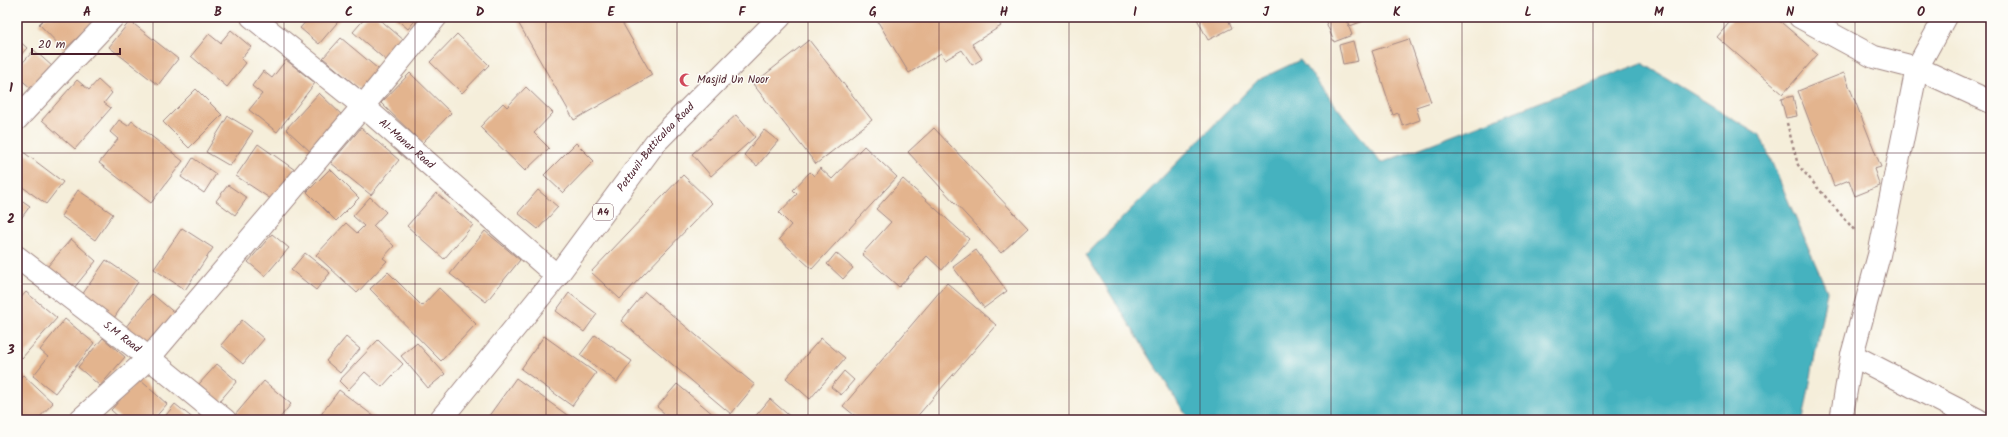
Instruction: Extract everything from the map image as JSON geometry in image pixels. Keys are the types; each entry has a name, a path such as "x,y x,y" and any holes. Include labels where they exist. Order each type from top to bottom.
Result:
{"main road":[{"path":"17,119 113,17"},
{"name":"Al-Manar Road","path":"252,17 363,106 557,276"},
{"path":"80,420 149,358 363,106 436,17"},
{"name":"Pottuvil-Batticaloa Road","path":"440,420 557,276 655,143 780,17"},
{"path":"1800,17 1874,57 1917,68 1991,102"},
{"path":"1841,420 1852,355 1879,255 1917,68 1945,17"},
{"name":"S.M Road","path":"17,257 149,358 226,420"},
{"path":"1852,355 1978,420"}],"path":[{"path":"1787,123 1798,165 1851,227 1879,255"}],"water":[{"path":"1300,60 1381,163 1642,63 1760,135 1827,291 1803,420 1189,420 1086,255 1258,80"}],"building":[{"path":"46,17 100,17 64,50 39,24"},
{"path":"310,17 342,17 319,44 300,28"},
{"path":"366,17 377,17 406,42 388,62 353,32"},
{"path":"394,17 418,17 408,29"},
{"path":"515,17 619,17 652,75 574,120"},
{"path":"875,17 995,17 1001,26 972,44 982,59 972,65 962,50 945,60 941,53 909,73"},
{"path":"1196,17 1227,17 1232,28 1208,40"},
{"path":"1324,17 1345,17 1352,35 1334,42"},
{"path":"1347,17 1362,17 1363,21 1350,26"},
{"path":"1734,17 1775,17 1818,54 1783,94 1717,37"},
{"path":"130,21 178,59 158,85 109,47"},
{"path":"231,30 251,47 241,59 246,63 227,87 191,56 209,34 220,43"},
{"path":"457,34 489,65 462,93 430,62"},
{"path":"341,38 383,73 366,94 323,58"},
{"path":"17,39 27,48 17,59"},
{"path":"1409,39 1431,102 1416,107 1420,120 1403,126 1398,113 1393,115 1372,51"},
{"path":"809,40 872,120 816,164 753,84"},
{"path":"1353,41 1358,61 1343,64 1339,45"},
{"path":"34,50 53,67 33,90 17,76 17,69"},
{"path":"286,60 315,83 277,132 249,110 262,94 252,86 263,71 272,78"},
{"path":"410,73 451,113 422,143 381,103"},
{"path":"1844,73 1881,167 1874,169 1880,186 1855,196 1849,180 1834,186 1798,91"},
{"path":"77,80 89,90 98,80 112,93 104,103 111,108 75,149 42,120"},
{"path":"526,87 553,113 534,133 549,148 525,171 480,127 503,103 507,107"},
{"path":"196,89 222,115 189,148 163,122"},
{"path":"319,93 345,118 313,154 286,129"},
{"path":"1793,96 1797,116 1786,118 1781,99"},
{"path":"736,115 755,137 711,176 692,154"},
{"path":"228,116 253,131 230,166 206,152"},
{"path":"119,120 128,126 132,121 183,161 151,203 99,163 118,139 110,132"},
{"path":"361,128 399,160 371,195 331,163"},
{"path":"934,128 1028,228 1001,253 908,152"},
{"path":"764,130 778,141 757,166 744,155"},
{"path":"576,143 594,161 563,193 544,175"},
{"path":"258,144 295,170 274,201 236,176"},
{"path":"864,146 897,177 812,269 779,239 791,225 779,213 797,194 793,190 810,172 814,176 820,168 832,179"},
{"path":"22,151 63,182 46,204 17,183 17,158"},
{"path":"193,158 216,174 204,193 181,177"},
{"path":"330,169 359,198 336,221 307,192"},
{"path":"683,175 712,203 620,299 591,272"},
{"path":"903,179 969,239 942,270 927,256 899,287 862,254 891,222 876,209"},
{"path":"228,185 247,198 235,215 216,201"},
{"path":"78,190 113,214 95,240 61,216"},
{"path":"538,190 558,207 538,229 518,213"},
{"path":"436,193 473,225 444,259 407,226"},
{"path":"17,197 30,206 17,224"},
{"path":"370,197 386,212 373,226 394,246 383,258 387,261 357,293 316,255 346,223 357,233 364,226 353,216"},
{"path":"182,228 213,248 185,290 154,269"},
{"path":"485,231 520,260 486,302 450,274"},
{"path":"272,234 289,248 265,276 248,262"},
{"path":"71,239 96,261 73,289 47,267"},
{"path":"976,250 1007,291 984,308 953,267"},
{"path":"305,253 330,273 316,290 291,270"},
{"path":"836,253 853,268 843,279 827,264"},
{"path":"106,260 138,282 114,318 82,295"},
{"path":"388,272 422,306 439,288 476,324 441,361 370,289"},
{"path":"947,283 996,325 914,420 860,420 843,406"},
{"path":"26,292 57,318 22,358 17,353 17,302"},
{"path":"645,292 755,385 731,414 621,321"},
{"path":"569,293 597,314 584,332 556,311"},
{"path":"152,294 177,315 150,348 125,328"},
{"path":"65,319 94,343 55,393 33,376 48,357 40,350"},
{"path":"242,320 264,339 243,364 221,345"},
{"path":"595,335 632,361 617,382 580,355"},
{"path":"544,336 596,373 572,406 521,369"},
{"path":"346,337 360,349 340,373 326,361"},
{"path":"103,338 125,357 100,386 78,367"},
{"path":"821,338 845,358 810,399 786,378"},
{"path":"378,340 403,364 382,387 365,372 348,390 339,381"},
{"path":"417,343 445,374 428,388 401,356"},
{"path":"217,364 237,381 219,402 199,384"},
{"path":"844,371 854,380 841,395 831,387"},
{"path":"23,375 53,403 37,420 20,420 17,417 17,381"},
{"path":"516,378 574,420 486,420"},
{"path":"139,379 167,404 153,420 122,420 111,410"},
{"path":"264,381 291,404 278,420 241,420 235,415"},
{"path":"677,384 720,420 672,420 657,407"},
{"path":"339,390 379,420 317,420"},
{"path":"770,399 794,420 752,420"},
{"path":"175,404 195,420 162,420"}],"place":[{"name":"Masjid Un Noor","path":"686,80"}]}
